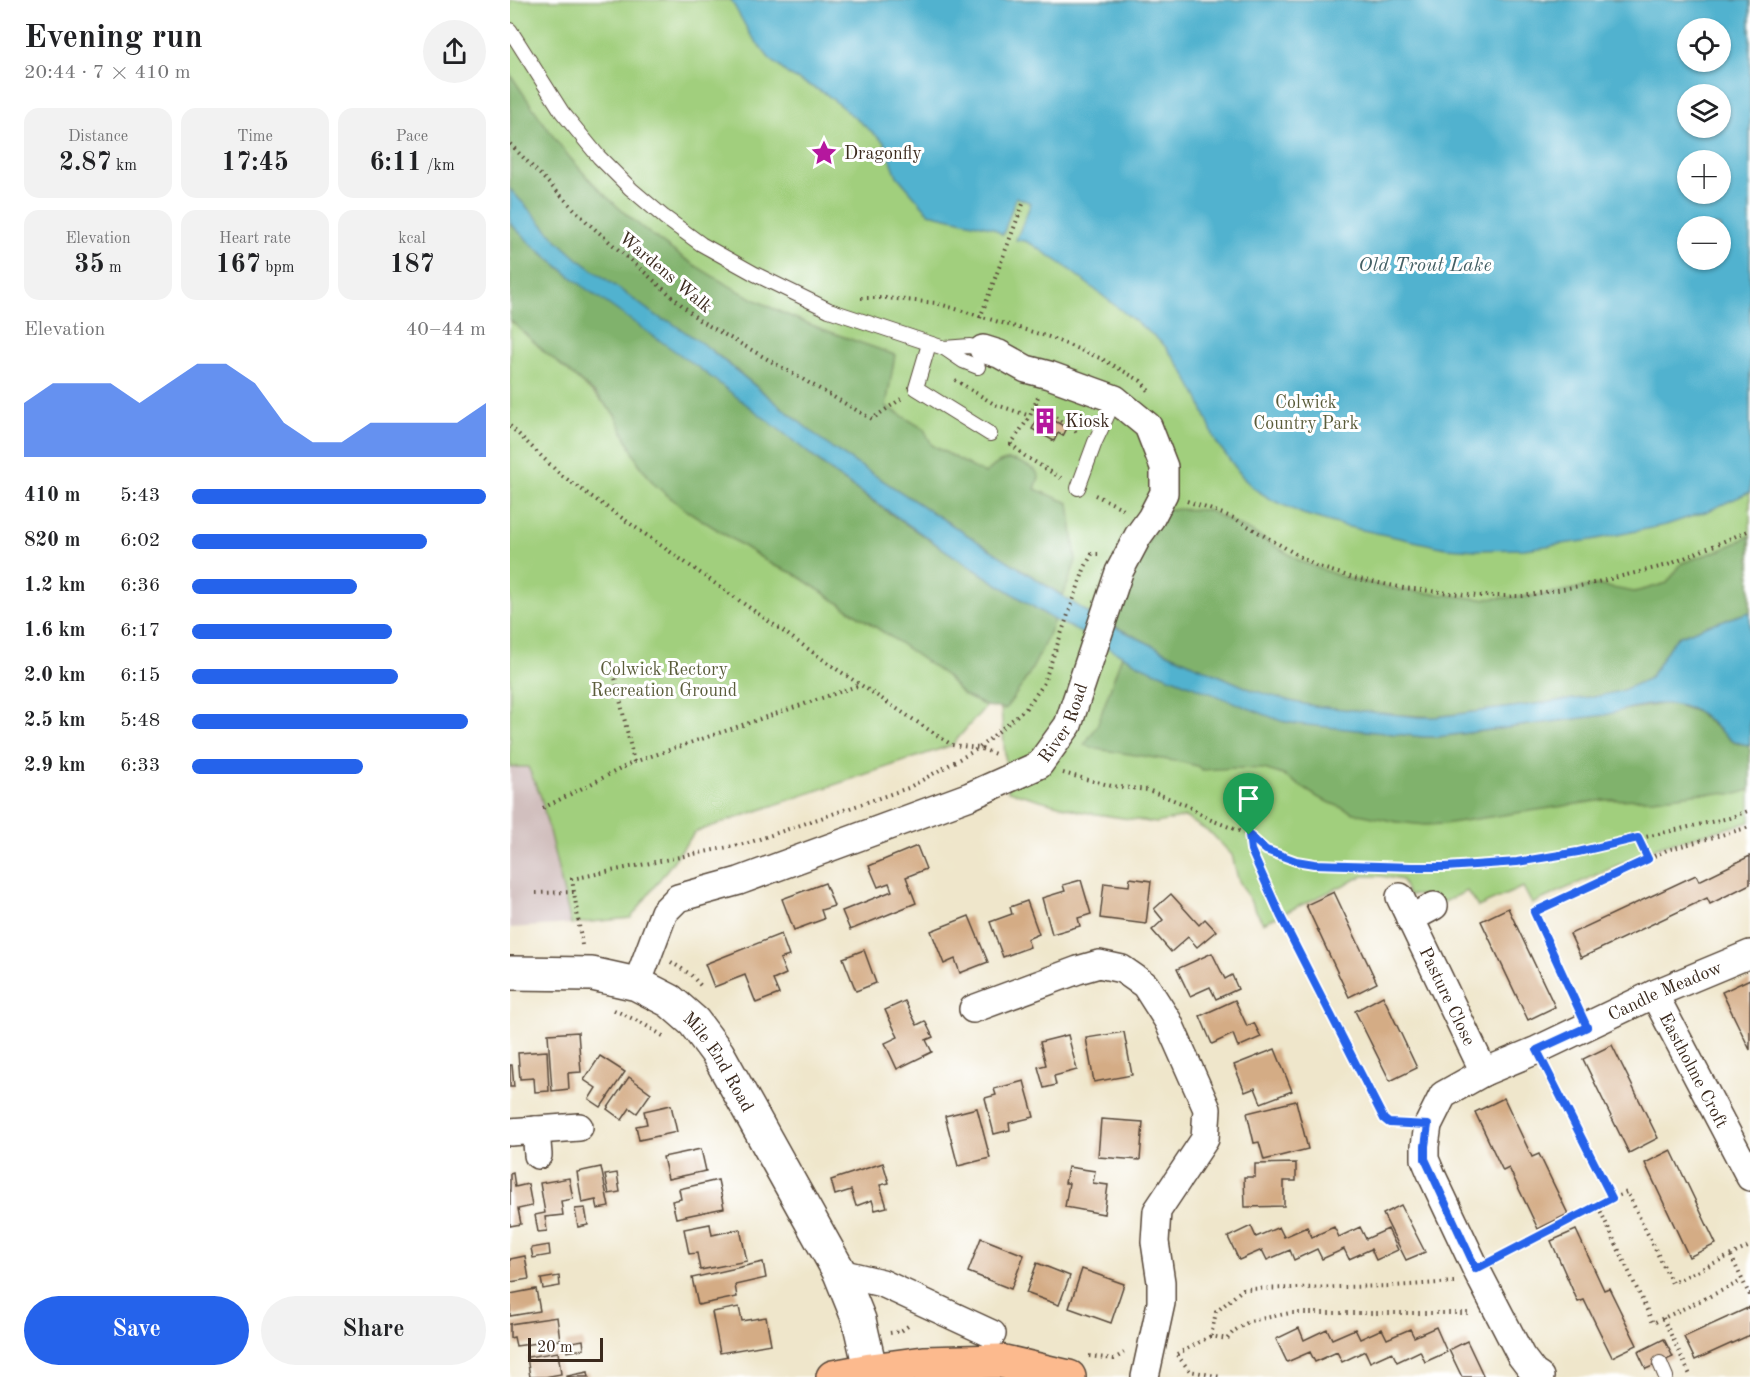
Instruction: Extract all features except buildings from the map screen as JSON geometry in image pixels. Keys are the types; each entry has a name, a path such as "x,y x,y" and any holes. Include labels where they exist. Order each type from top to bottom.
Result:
{"main road":[{"path":"833,1377 872,1373 924,1363 1000,1361 1075,1366"}],"street":[{"path":"977,354 1005,371 1026,369 1115,399 1148,426 1164,467 1164,493"},
{"name":"River Road","path":"637,984 664,912 678,898 739,881 970,796 1039,765 1068,725 1119,572 1164,493"},
{"name":"Pasture Close","path":"1434,906 1405,908 1484,1072"},
{"name":"Candle Meadow","path":"1540,1377 1521,1356 1492,1302 1425,1159 1428,1125 1443,1095 1484,1072 1537,1050 1654,994 1750,954"},
{"path":"974,1009 1099,964 1122,969 1145,985 1168,1021 1206,1109 1205,1139 1157,1211 1155,1242 1161,1282 1161,1303 1145,1377"},
{"name":"Mile End Road","path":"510,973 592,974 637,984 670,1000 694,1022 718,1054 840,1273 859,1320 872,1373"},
{"name":"Eastholme Croft","path":"1654,994 1750,1177"},
{"path":"528,1139 579,1127"},
{"path":"840,1273 882,1283 992,1334"}],"lane":[{"path":"510,30 562,112 592,148 631,189 701,244 755,274 829,310 929,344 977,354"},
{"path":"929,344 916,388 990,434"},
{"path":"944,348 963,361 977,354"},
{"path":"1078,488 1095,442 1115,399"},
{"path":"1660,1363 1666,1377"}],"path":[{"name":"Wardens Walk","path":"510,144 588,223 699,320 872,419 916,388"},
{"path":"977,354 1023,204"},
{"path":"1036,403 1095,442"},
{"path":"1030,416 1011,444 1025,456 1078,488 1130,512 1164,493 1234,518 1317,566 1354,578 1404,588 1477,596 1523,596 1585,585 1668,565 1750,530"},
{"path":"510,426 561,475 861,685 952,745 979,748 1112,786 1148,790 1249,835 1266,850 1296,861 1314,864 1412,867 1517,862 1578,852 1729,818 1750,810"},
{"path":"586,974 572,879 748,843 908,788 979,748 1026,708 1043,685 1085,567"},
{"path":"614,673 634,762"},
{"path":"543,808 634,762 861,685"},
{"path":"1587,1027 1534,912 1667,850 1750,827"},
{"path":"1249,835 1251,850 1281,917 1384,1119 1389,1123 1428,1125"},
{"path":"1638,838 1648,859"},
{"path":"536,893 574,892"},
{"path":"608,1008 642,1023 670,1041"},
{"path":"1537,1050 1612,1198"},
{"path":"1211,1336 1216,1312 1243,1289 1450,1283 1477,1271 1612,1198 1628,1192 1672,1283 1750,1246"},
{"path":"1598,1206 1653,1323 1742,1281"},
{"path":"1731,1255 1750,1294"},
{"path":"1176,1355 1211,1336 1227,1339 1234,1331 1250,1321 1290,1313 1468,1314 1492,1302"},
{"path":"1663,1318 1691,1377"},
{"path":"1075,1366 1114,1359 1134,1347 1139,1328 1175,1335 1176,1355 1190,1371 1221,1377"}],"shaded area":[{"path":"528,766 541,797 571,924 510,928 510,767"}],"green space":[{"name":"Colwick Country Park","path":"510,0 1750,0 1750,822 1660,846 1532,904 1523,887 1478,907 1467,891 1440,904 1435,896 1408,895 1402,880 1381,876 1363,876 1263,923 1238,879 1232,855 1212,834 1185,817 1156,823 1083,812 1008,791 999,685 510,179"},
{"path":"510,74 571,159 615,204 664,244 744,294 772,308 895,355 886,406 924,429 932,445 985,474 998,463 1009,460 1036,471 1039,477 1035,489 1069,503 1076,561 1063,596 829,446 713,351 669,321 651,312 578,259 559,242 510,189"},
{"path":"510,223 572,277 695,365 857,491 1054,620 1021,688 1005,709 986,706 963,695 946,676 891,637 793,573 773,565 683,508 654,484 638,462 615,415 596,394 510,320"},
{"name":"Colwick Rectory Recreation Ground","path":"510,320 615,415 638,462 654,484 683,508 773,565 793,573 891,637 946,676 967,697 986,706 952,745 695,832 631,918 571,924 541,797 528,767 510,767"},
{"path":"1167,509 1207,510 1252,532 1302,562 1345,578 1400,590 1482,599 1537,596 1596,585 1634,592 1667,583 1682,563 1723,549 1750,536 1750,612 1678,637 1650,678 1621,691 1605,695 1435,717 1314,706 1252,690 1172,655 1112,625 1137,561"},
{"path":"1122,655 1145,667 1285,722 1424,737 1605,715 1622,710 1670,703 1695,711 1735,743 1750,745 1750,790 1737,794 1701,793 1653,799 1604,800 1443,824 1397,822 1354,813 1319,798 1283,775 1264,769 1202,770 1197,766 1181,762 1084,745 1097,726"}],"water":[{"name":"Old Trout Lake","path":"731,0 1750,0 1750,492 1708,511 1666,525 1592,540 1524,549 1446,548 1344,526 1303,514 1272,500 1245,480 1216,442 1198,398 1182,369 1164,345 1066,267 1033,245 1016,240 1031,203 1016,197 1003,235 993,228 929,213 897,176 884,142 826,94 789,75 769,58 750,34"},
{"path":"510,189 578,259 648,310 663,320 669,321 707,347 829,446 1095,617 1172,655 1252,690 1294,702 1314,706 1435,717 1621,691 1650,678 1678,637 1750,612 1750,745 1730,739 1704,716 1693,710 1668,704 1629,708 1605,715 1437,737 1297,724 1281,721 1144,667 1054,620 954,556 836,475 699,368 585,288 529,242 510,223"}],"place":[{"name":"Dragonfly","path":"824,153"},
{"name":"Kiosk","path":"1045,421"}],"route":[{"path":"1249,835 1266,850 1296,861 1314,864 1412,867 1517,862 1578,852 1638,838 1648,859 1534,912 1587,1027 1537,1050 1612,1198 1476,1269 1425,1159 1428,1125 1389,1123 1384,1119 1281,917 1251,850 1249,835"}]}
